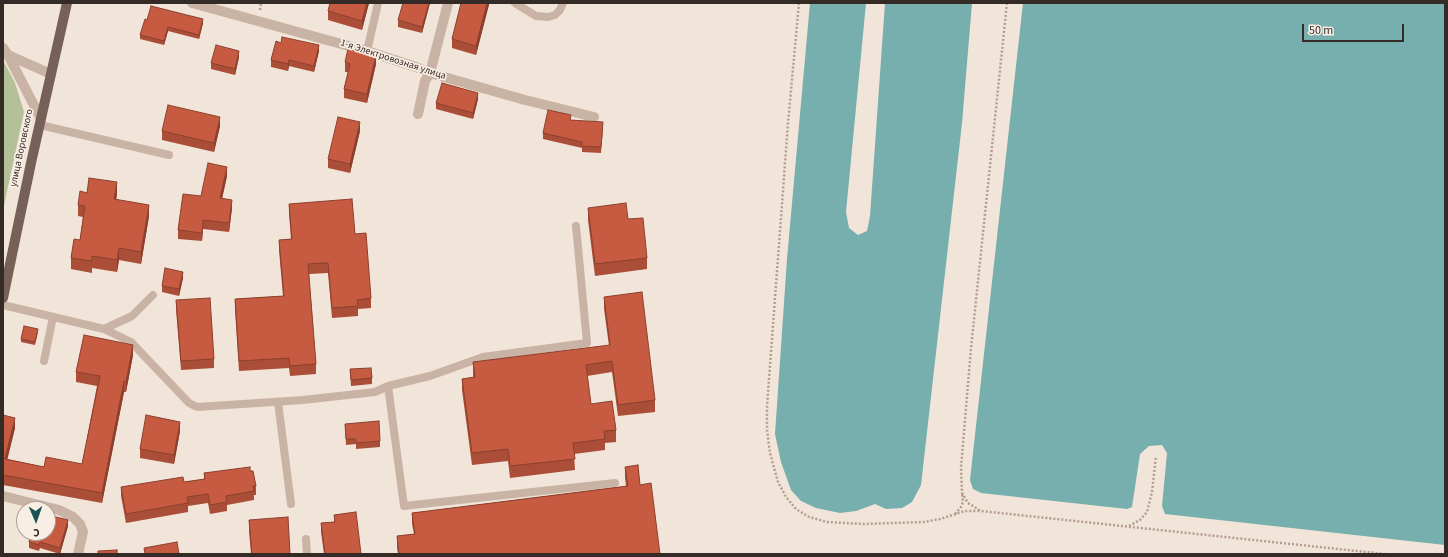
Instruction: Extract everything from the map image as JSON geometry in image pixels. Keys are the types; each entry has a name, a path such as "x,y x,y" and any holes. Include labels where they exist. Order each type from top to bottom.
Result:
{"main road":[{"name":"улица Воровского","path":"3,298 40,122 68,3"}],"street":[{"name":"1-я Электровозная улица","path":"192,3 367,51 430,73 525,100 594,117"},
{"path":"418,114 425,81 430,73 448,3"},
{"path":"6,52 51,74"},
{"path":"6,52 40,122"},
{"path":"3,496 59,510 73,517 80,524 83,532 78,554"}],"lane":[{"path":"367,51 378,3"},
{"path":"515,3 536,16 548,17 560,10 562,3"},
{"path":"40,122 169,155"},
{"path":"3,305 104,328 131,342 189,403 197,407 278,402 375,392 388,386 430,376 483,356 587,343 576,226"},
{"path":"104,328 132,316 153,295"},
{"path":"44,361 53,317"},
{"path":"388,386 404,506 615,483"},
{"path":"278,402 291,504"},
{"path":"306,539 307,554"}],"path":[{"path":"799,3 788,123 767,406 767,430 770,453 778,482 786,497 796,509 809,517 827,522 864,524 924,522 965,512 981,511 1385,554"},
{"path":"955,514 962,507 963,502 961,468 970,363 1007,3"},
{"path":"1128,526 1140,520 1147,512 1152,492 1156,456"},
{"path":"962,493 968,502 981,511"}],"green space":[{"path":"3,60 15,83 24,112 3,210"}],"water":[{"path":"810,3 866,3 846,212 849,228 858,235 867,231 870,216 885,3 972,3 962,123 921,485 912,502 902,508 886,509 875,504 856,511 840,513 816,508 801,501 791,490 781,462 775,434 787,259"},
{"path":"1023,3 1445,3 1445,545 1165,514 1162,506 1167,453 1162,445 1149,446 1140,454 1132,507 1127,509 981,493 973,489 970,480"}],"building":[{"path":"330,3 367,3 362,21 328,11"},
{"path":"403,3 429,3 422,27 398,20"},
{"path":"461,3 487,3 476,46 452,39"},
{"path":"151,6 203,19 199,35 168,27 164,41 140,35 145,19 147,20"},
{"path":"282,37 319,45 314,66 289,60 288,64 271,60 276,41 281,43"},
{"path":"216,45 239,51 235,69 211,63"},
{"path":"348,49 376,55 367,94 344,89 350,64 345,62"},
{"path":"442,83 478,93 473,113 436,103"},
{"path":"168,105 220,117 214,143 162,131"},
{"path":"548,110 571,115 570,120 603,122 601,147 582,146 582,142 543,133"},
{"path":"338,117 360,122 350,164 328,159"},
{"path":"208,163 227,167 220,198 232,200 229,223 203,220 202,233 178,230 183,194 201,196"},
{"path":"89,178 117,182 114,199 149,205 141,252 119,248 117,260 92,256 92,261 71,258 74,239 80,240 85,206 78,205 80,191 87,193"},
{"path":"352,199 355,234 366,233 371,298 357,300 358,306 332,308 328,263 308,264 316,364 290,366 289,358 239,361 235,299 284,296 279,240 292,239 289,204"},
{"path":"626,203 628,219 643,218 647,258 595,264 588,208"},
{"path":"165,268 183,272 179,289 162,286"},
{"path":"642,292 655,400 618,405 612,361 586,365 591,404 612,401 616,430 604,431 605,439 573,443 575,459 510,466 508,449 472,453 462,379 475,377 473,362 610,345 604,297"},
{"path":"210,298 214,359 181,361 176,300"},
{"path":"24,326 38,329 35,342 21,339"},
{"path":"84,335 133,345 126,382 124,381 102,493 3,475 3,415 15,418 5,459 44,467 46,457 82,464 100,376 76,372"},
{"path":"371,368 372,378 351,380 350,369"},
{"path":"146,415 180,422 174,455 140,449"},
{"path":"379,421 380,441 356,443 356,439 346,439 345,424"},
{"path":"638,465 640,485 651,483 660,554 399,554 397,536 415,534 412,513 628,486 625,467"},
{"path":"250,467 250,471 253,471 256,486 253,486 254,491 226,496 227,502 210,505 208,494 187,497 188,503 126,514 121,487 183,477 184,482 205,479 204,473"},
{"path":"356,512 361,554 325,554 321,523 335,522 334,515"},
{"path":"56,517 68,520 60,548 40,542 39,545 29,542 56,541"},
{"path":"288,517 290,554 252,554 249,520"},
{"path":"177,542 179,554 145,554 144,548"},
{"path":"117,550 117,554 98,554 98,551"}]}
